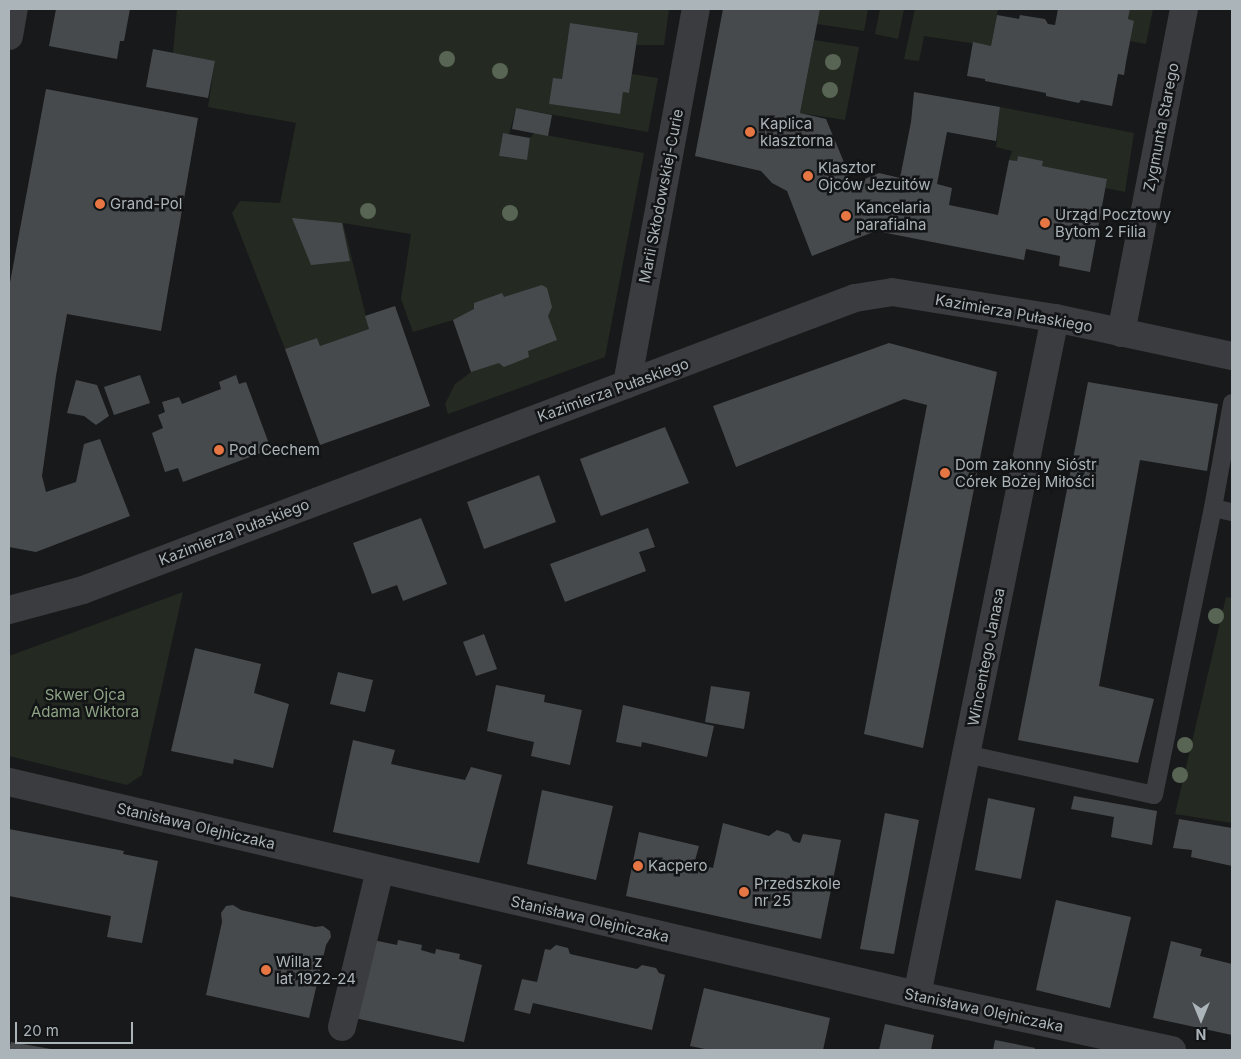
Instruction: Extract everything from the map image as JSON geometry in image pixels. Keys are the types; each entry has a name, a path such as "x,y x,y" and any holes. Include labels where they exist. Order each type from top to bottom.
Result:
{"street":[{"path":"9,36 14,9"},
{"name":"Marii Skłodowskiej-Curie","path":"627,384 696,9"},
{"name":"Zygmunta Starego","path":"1121,333 1184,9"},
{"name":"Kazimierza Pułaskiego","path":"9,610 83,590 855,298 892,292 1055,318 1232,356"},
{"name":"Wincentego Janasa","path":"917,996 1055,318"},
{"name":"Stanisława Olejniczaka","path":"9,782 917,996 1172,1050"},
{"path":"342,1027 380,870"}],"lane":[{"path":"966,754 1154,794 1232,403"},
{"path":"1212,508 1232,512"}],"green space":[{"path":"177,9 669,9 664,45 636,45 638,33 570,23 562,79 553,79 549,104 619,114 623,92 629,93 632,74 658,78 648,132 516,108 509,134 503,133 499,156 526,160 530,138 534,133 644,153 605,357 448,414 445,404 455,384 471,372 453,320 413,332 401,299 411,234 343,223 369,329 320,346 317,338 285,349 232,213 240,201 280,203 296,123 208,107 215,61 173,53"},
{"path":"820,9 868,9 864,31 817,24"},
{"path":"880,9 904,9 898,39 875,34"},
{"path":"915,9 998,9 991,46 924,36 919,61 904,59"},
{"path":"1130,9 1153,9 1146,44 1130,41 1134,21 1128,19"},
{"path":"814,40 859,47 845,120 800,113"},
{"path":"1000,107 1134,133 1125,192 1105,188 1107,179 1042,166 1042,161 1018,156 1017,161 1009,160 1012,151 996,147"},
{"name":"Skwer Ojca Adama Wiktora","path":"183,592 142,775 127,785 9,756 9,656"},
{"path":"1226,597 1232,598 1232,823 1175,814"}],"building":[{"path":"56,9 130,9 124,41 120,41 117,59 49,46"},
{"path":"723,9 820,9 800,113 826,119 853,184 879,173 900,178 911,122 914,92 1000,107 996,141 947,132 937,184 952,188 949,205 998,215 1009,160 1017,161 1018,156 1043,161 1042,166 1107,179 1090,272 1059,266 1060,256 1026,249 1024,260 876,231 812,256 787,191 772,183 761,171 695,156"},
{"path":"1058,9 1130,9 1128,19 1134,21 1124,75 1118,74 1112,106 1081,100 1079,103 1046,96 1046,93 967,76 973,42 991,46 997,15 1019,19 1020,15 1045,19 1048,24 1055,25"},
{"path":"570,23 638,33 629,93 623,92 620,114 549,104 553,78 562,79"},
{"path":"153,49 215,61 208,98 146,87"},
{"path":"46,89 198,118 161,331 67,314 56,376 42,476 46,492 76,482 84,444 100,439 130,516 36,552 9,547 9,288"},
{"path":"516,108 552,115 548,136 512,129"},
{"path":"503,133 530,138 527,160 499,156"},
{"path":"292,218 342,223 350,261 311,265"},
{"path":"542,285 547,288 552,307 548,316 557,340 528,351 529,357 504,367 499,363 471,372 453,320 474,309 474,303 502,293 504,297"},
{"path":"395,306 430,406 320,445 285,349 317,338 320,346 369,329 365,316"},
{"path":"889,343 997,372 923,748 864,734 927,405 904,399 736,467 713,406"},
{"path":"140,375 150,403 114,415 104,387"},
{"path":"236,375 239,384 246,382 271,449 183,482 178,468 165,472 152,433 163,428 158,415 165,412 162,402 179,397 182,404 221,389 219,382"},
{"path":"76,380 97,385 109,416 96,425 84,416 67,413"},
{"path":"1088,382 1218,404 1207,471 1140,460 1099,686 1154,699 1138,763 1018,740"},
{"path":"665,427 689,483 601,516 580,459"},
{"path":"539,475 556,522 484,549 467,502"},
{"path":"421,518 447,584 403,601 397,585 372,594 353,543"},
{"path":"648,528 655,547 639,552 646,571 565,602 550,564"},
{"path":"484,634 497,669 476,676 463,642"},
{"path":"195,648 261,664 254,693 289,704 273,768 234,759 233,764 171,751"},
{"path":"338,672 373,680 365,712 330,704"},
{"path":"496,685 545,695 544,702 582,710 570,765 531,756 534,742 487,731"},
{"path":"711,686 750,692 744,729 705,722"},
{"path":"623,705 714,726 707,757 642,742 641,747 616,742"},
{"path":"353,740 395,750 391,764 465,780 471,767 502,775 479,863 333,832"},
{"path":"542,790 613,806 596,880 527,864"},
{"path":"1074,796 1157,811 1152,845 1111,837 1114,817 1071,809"},
{"path":"988,798 1035,808 1021,879 975,870"},
{"path":"885,813 919,820 894,954 860,949"},
{"path":"1179,819 1232,828 1232,866 1191,857 1192,850 1173,848"},
{"path":"723,823 769,836 777,830 789,834 793,841 800,843 803,834 841,840 821,939 626,896 639,832 699,846 694,864 713,868"},
{"path":"9,829 124,851 123,854 158,861 142,943 107,937 111,916 9,896"},
{"path":"1056,900 1131,917 1110,1008 1036,990"},
{"name":"Willa z lat 1922-24","path":"233,905 241,910 315,927 323,926 330,931 331,937 326,945 309,1018 206,995 222,922 221,913 226,906"},
{"path":"373,940 397,945 398,940 422,945 421,950 435,954 436,949 460,954 459,959 482,965 464,1042 355,1018"},
{"path":"1171,941 1202,949 1200,956 1232,964 1232,1035 1153,1018"},
{"path":"556,945 568,948 570,954 637,969 642,965 656,968 659,973 665,975 652,1030 533,1003 530,1014 514,1010 522,979 537,982 545,949 550,950"},
{"path":"704,988 830,1018 823,1050 710,1050 690,1046"},
{"path":"885,1024 934,1035 931,1050 879,1050"},
{"path":"995,1040 1035,1048 1034,1050 993,1050"},
{"path":"11,1042 51,1049 51,1050 9,1050"}],"place":[{"name":"Kaplica klasztorna","path":"750,132"},
{"name":"Klasztor Ojców Jezuitów","path":"808,176"},
{"name":"Grand-Pol","path":"100,204"},
{"name":"Kancelaria parafialna","path":"846,216"},
{"name":"Urząd Pocztowy Bytom 2 Filia","path":"1045,223"},
{"name":"Pod Cechem","path":"219,450"},
{"name":"Dom zakonny Sióstr Córek Bożej Miłości","path":"945,473"},
{"name":"Kacpero","path":"638,866"},
{"name":"Przedszkole nr 25","path":"744,892"},
{"name":"Willa z lat 1922-24","path":"266,970"}]}
